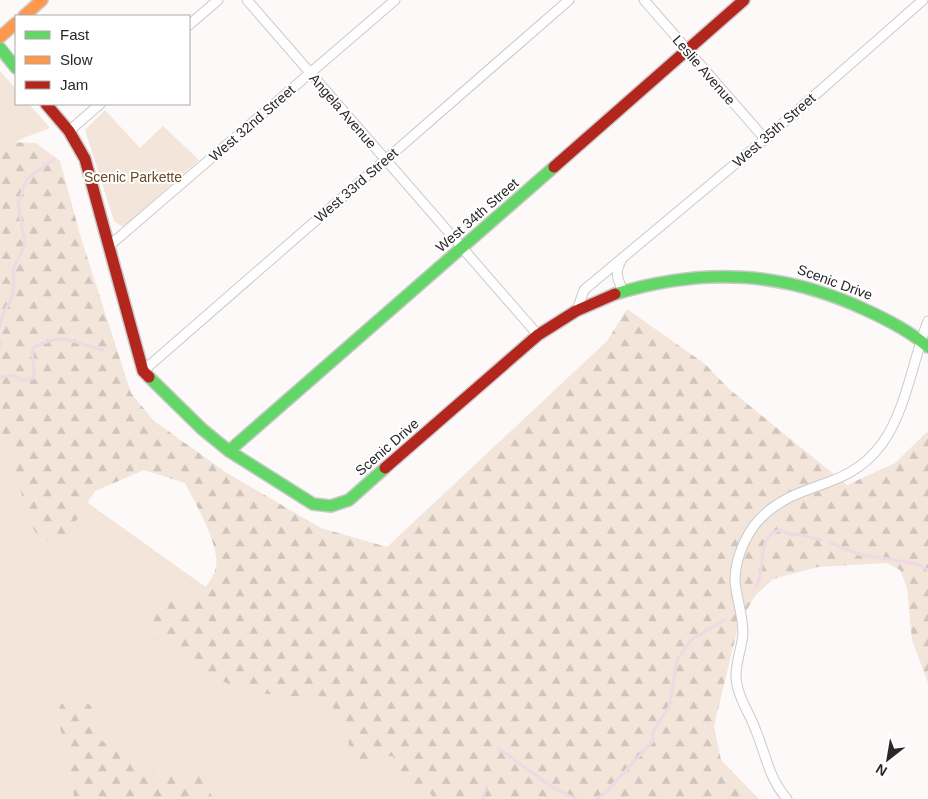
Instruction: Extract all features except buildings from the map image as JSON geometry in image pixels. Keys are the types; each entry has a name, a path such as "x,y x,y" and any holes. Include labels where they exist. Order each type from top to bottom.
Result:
{"street":[{"path":"25,15 42,0"},
{"path":"190,24 218,0"},
{"name":"Angela Avenue","path":"247,0 538,335"},
{"name":"West 32nd Street","path":"109,246 395,0"},
{"name":"West 33rd Street","path":"143,371 569,0"},
{"name":"Leslie Avenue","path":"644,0 765,139"},
{"name":"West 34th Street","path":"229,451 744,0"},
{"name":"West 35th Street","path":"576,310 584,290 765,139 922,0"},
{"path":"0,37 15,24"},
{"path":"0,48 15,67"},
{"path":"47,105 69,131 86,160 143,371"},
{"path":"69,131 99,105"},
{"path":"623,291 617,276 617,267 624,256"},
{"name":"Scenic Drive","path":"143,371 202,429 229,451 313,504 339,506 538,335 576,310 623,291 665,281 703,276 744,276 786,280 820,290 860,306 924,344"},
{"path":"787,799 772,778 757,732 737,685 743,633 742,612 735,580 738,562 744,542 765,514 789,497 853,473 868,461 882,443 895,420 924,344 928,321"}],"green space":[{"path":"0,71 15,88 15,105 30,105 50,128 16,142 0,157"},
{"name":"Scenic Parkette","path":"105,110 140,148 163,126 199,160 123,227 114,221 85,130"},
{"path":"6,142 36,143 60,161 81,238 131,393 154,421 227,473 321,528 387,547 607,341 627,309 705,364 729,389 847,485 895,463 928,431 928,683 912,640 907,588 900,570 887,563 818,567 773,579 755,596 739,623 714,726 721,760 759,799 434,799 430,793 421,791 404,777 396,768 393,756 365,760 354,756 348,741 350,724 336,722 332,712 334,708 324,707 324,698 277,695 241,689 221,681 202,670 156,639 153,615 170,595 192,602 209,582 216,567 211,536 185,483 144,470 95,491 74,524 67,543 60,548 35,532 22,496 12,454 0,442 0,145"},
{"path":"0,440 200,583 565,799 0,799"},
{"path":"84,701 91,706 102,741 160,774 200,772 213,799 74,799 73,780 57,715 61,704"}],"waterway":[{"path":"0,327 4,311 11,300 14,287 13,270 25,244 18,203 27,179 54,159"},
{"path":"0,377 13,375 23,381 34,378 33,348 53,340 68,340 103,350"},
{"path":"0,341 0,347"},
{"path":"756,587 761,572 764,547 767,539 772,534 780,530 791,535 797,534 821,540"},
{"path":"831,543 858,554 918,564 928,570"},
{"path":"596,799 603,795 653,741 653,731 669,707 677,660 691,640 724,620"},
{"path":"498,748 552,787 576,799"},
{"path":"482,799 487,787"}],"traffic: fast":[{"path":"0,48 15,67"},
{"path":"229,451 554,167"},
{"path":"615,294 648,285 711,277 742,277 773,281 804,287 866,310 898,326 928,347"},
{"path":"149,377 202,429 229,451 313,504 331,506 349,500 385,468"}],"traffic: slow":[{"path":"25,15 42,0"},
{"path":"0,37 15,24"}],"traffic: jam":[{"path":"554,167 744,0"},
{"path":"47,105 69,131 85,159 143,371 149,377"},
{"path":"385,468 538,335 576,311 615,294"}]}
